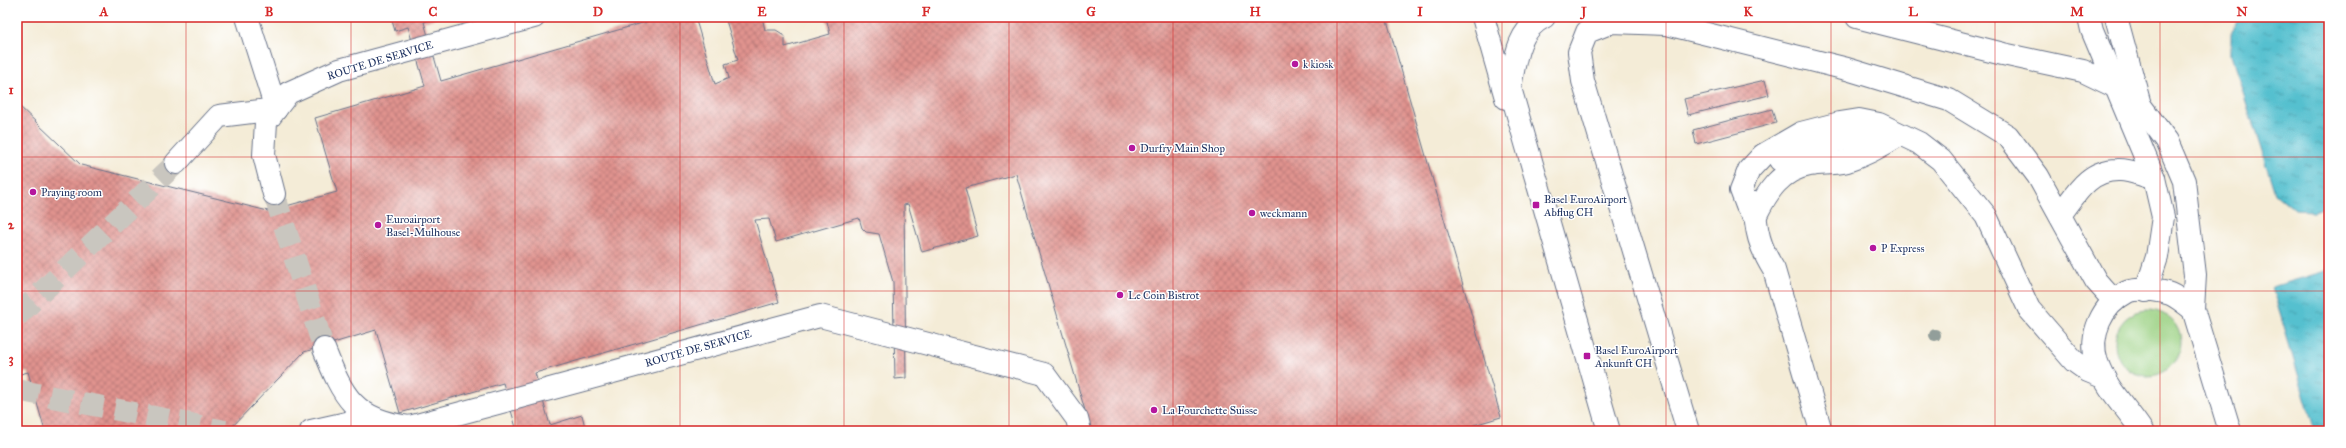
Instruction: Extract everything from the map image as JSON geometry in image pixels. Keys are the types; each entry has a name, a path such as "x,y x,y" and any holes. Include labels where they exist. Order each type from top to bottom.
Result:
{"street":[{"path":"176,164 219,116 276,109 247,17"},
{"name":"ROUTE DE SERVICE","path":"274,194 264,155 266,122 288,93 339,70 534,17"},
{"path":"1482,17 1536,205 1605,431"},
{"path":"1544,17 1535,22 1519,43 1510,88 1609,431"},
{"path":"1857,17 2003,54 2083,71 2114,86 2140,105 2167,141 2184,181 2195,275 2193,309 2230,431"},
{"path":"2089,17 2092,30 2114,86 2154,178 2163,217 2157,257 2146,291"},
{"path":"2116,17 2140,105"},
{"path":"1688,431 1583,81 1579,52 1587,32 1612,22 1659,20 1847,70 1949,100 2008,136 2038,176 2096,282 2114,301"},
{"path":"1821,431 1774,270 1762,252 1755,217 1746,206 1741,190 1744,180 1755,162 1801,133 1840,122 1859,120 1879,124 1919,143 1941,160 1986,216 1998,238 2014,280 2029,309 2074,361 2088,371 2105,378"},
{"path":"1755,217 1771,188 1792,171 1809,166 1846,161 1877,149 1900,134"},
{"path":"2060,215 2078,191 2094,174 2118,169 2154,178"},
{"path":"2141,430 2115,396 2097,361 2095,339 2098,322 2114,301 2128,292 2146,291 2167,293 2193,309"},
{"name":"ROUTE DE SERVICE","path":"324,349 334,375 350,401 370,424 409,428 820,316 1044,374 1077,419 1080,431"},
{"path":"311,431 370,424"}],"green space":[{"path":"2148,310 2160,313 2171,320 2178,331 2181,343 2178,355 2171,366 2160,373 2148,376 2136,373 2125,366 2118,355 2115,343 2118,331 2125,320 2136,313"}],"water":[{"path":"2240,17 2329,17 2329,206 2313,211 2295,210 2275,193 2231,55 2231,34"},
{"path":"2329,270 2329,431 2315,431 2272,287"}],"building":[{"name":"Euroairport Basel-Mulhouse","path":"391,17 440,17 424,22 441,81 663,17 695,17 715,84 729,78 725,64 738,60 725,17 762,17 765,30 776,30 781,33 785,38 785,47 830,34 826,17 1386,17 1501,417 1454,431 1091,431 1016,174 965,188 978,236 922,252 908,204 904,205 906,378 895,379 893,282 879,234 866,232 862,228 859,218 776,242 769,219 755,220 779,302 535,373 550,425 582,415 586,431 517,431 503,383 400,413 376,330 304,352 228,431 45,431 28,372 17,375 17,343 19,342 17,334 17,104 81,165 268,211 337,192 315,118 425,86 408,27 395,31"},
{"path":"1765,80 1769,95 1688,115 1684,99"},
{"path":"1772,109 1776,123 1696,144 1693,130"}],"tunnel":[{"path":"17,316 176,163"},
{"path":"274,194 324,349"},
{"path":"17,390 225,431"}],"place":[{"name":"k kiosk","path":"1295,64"},
{"name":"Durfry Main Shop","path":"1132,148"},
{"name":"Praying room","path":"33,192"},
{"name":"Basel EuroAirport Abflug CH","path":"1536,205"},
{"name":"weckmann","path":"1252,213"},
{"name":"Euroairport Basel-Mulhouse","path":"378,225"},
{"name":"P Express","path":"1873,248"},
{"name":"Le Coin Bistrot","path":"1120,295"},
{"name":"Basel EuroAirport Ankunft CH","path":"1587,356"},
{"name":"La Fourchette Suisse","path":"1154,410"}]}
